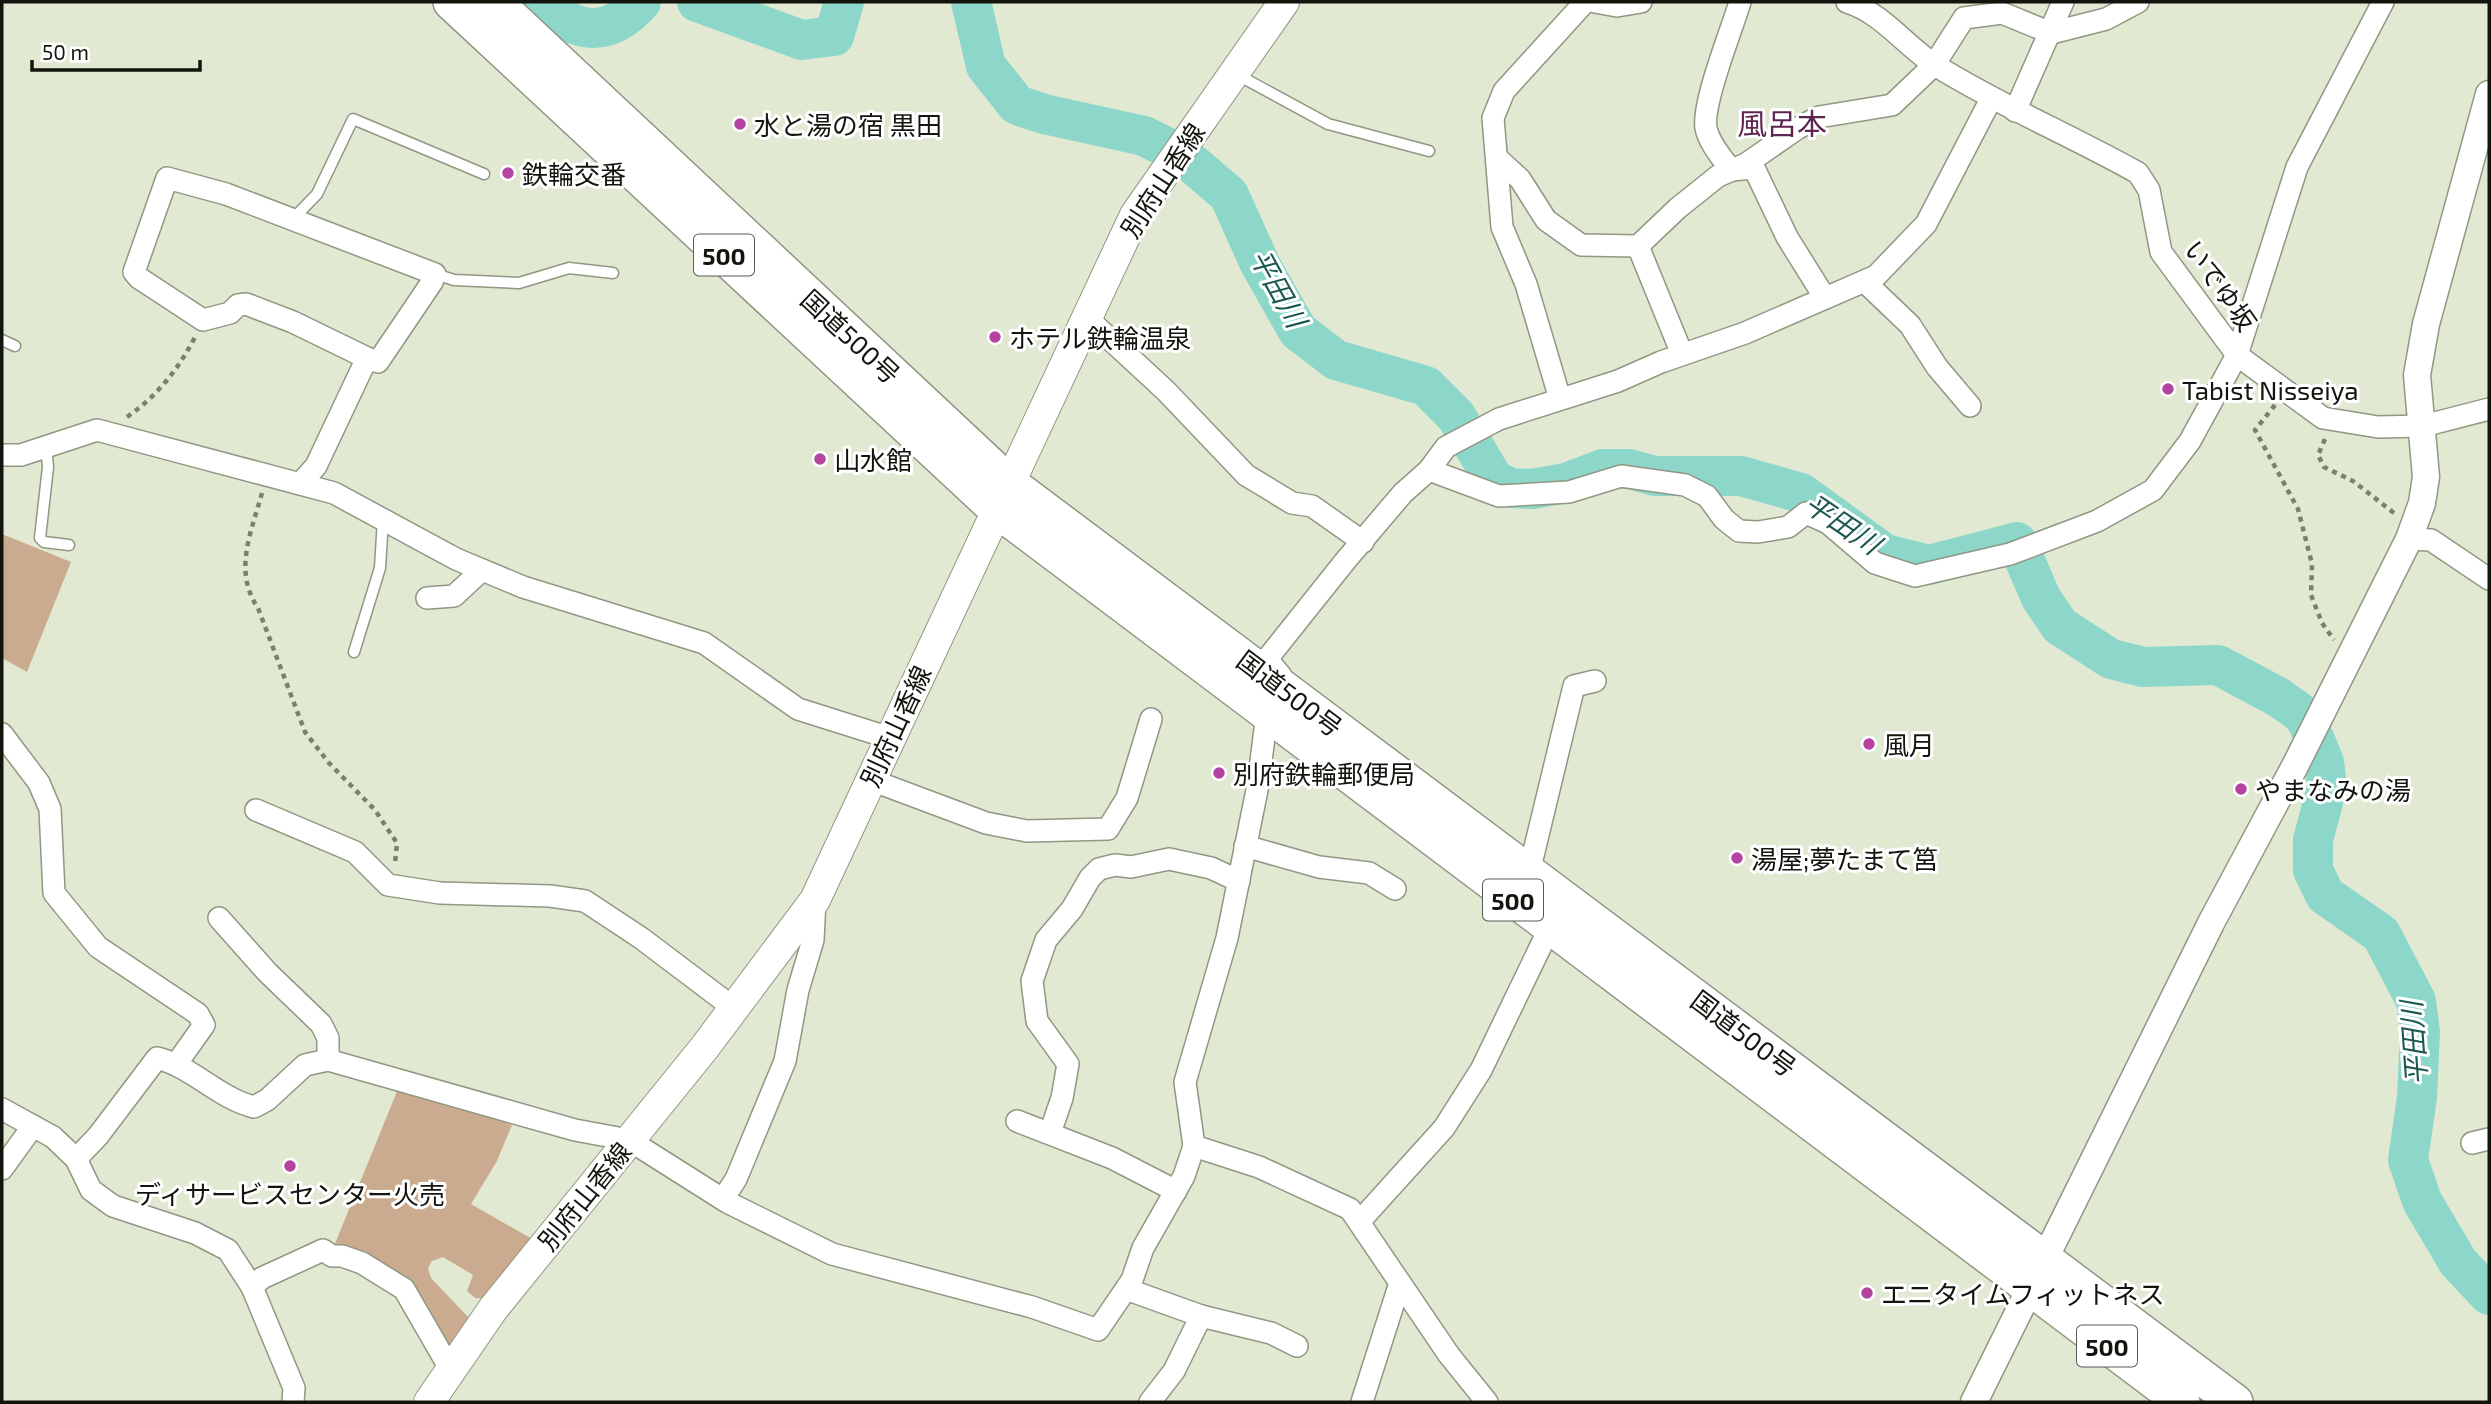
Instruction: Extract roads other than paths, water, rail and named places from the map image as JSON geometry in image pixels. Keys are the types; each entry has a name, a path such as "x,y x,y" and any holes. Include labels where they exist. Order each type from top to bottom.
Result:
{"highway":[{"name":"国道500号","path":"451,2 1002,495 1276,701 1549,927 2182,1402"},
{"name":"国道500号","path":"495,2 1002,495"},
{"name":"国道500号","path":"1276,701 1529,872 2235,1402"}],"main road":[{"name":"別府山香線","path":"429,1402 493,1309 735,1009 815,900 1135,215 1284,2"}],"street":[{"path":"1560,399 1526,284 1502,227 1493,118 1504,91 1585,2"},
{"path":"1595,2 1617,6 1641,2"},
{"path":"1731,170 1717,152 1706,128 1708,106 1740,2"},
{"name":"いでゆ坂","path":"1847,2 1862,6 1934,65 1991,99 2138,173 2149,190 2161,252 2237,355 2323,418 2378,427 2423,426 2489,409"},
{"path":"2015,111 2063,2"},
{"path":"1497,158 1520,179 1546,219 1581,245 1638,246 1678,208 1718,176 1819,117 1892,105 1934,65 1964,18 2005,8 2051,33 2106,19 2138,2"},
{"path":"1429,470 1499,496 1570,492 1621,477 1685,485 1707,496 1724,519 1740,531 1758,532 1788,527 1806,513 1828,523 1875,563 1915,576 2019,550 2097,521 2153,490 2190,441 2237,355 2297,167 2383,2"},
{"path":"1974,1402 2211,923 2349,660 2411,533 2422,503 2426,477 2417,375 2426,324 2489,94"},
{"path":"76,1159 98,1136 157,1058 177,1063 239,1103 254,1107 305,1065 328,1060 575,1129 629,1140 723,1199 832,1254 1032,1307 1098,1330 1132,1280 1143,1248 1176,1191 1194,1146 1185,1082 1218,979 1276,701 1287,684 1267,659 1403,493 1429,470 1446,447 1479,427 1618,381 1682,354 1745,333 1876,276 1926,225 1991,99"},
{"path":"1731,170 1754,168 1787,237 1825,298"},
{"path":"167,178 226,194 435,274 378,362 293,322 246,304 224,315 203,320 134,272 167,178"},
{"path":"1638,246 1682,354"},
{"path":"1865,282 1910,325 1937,367 1970,405"},
{"path":"1086,317 1166,391 1246,475 1292,503 1312,506 1363,542"},
{"path":"300,484 316,466 367,358"},
{"path":"2,455 21,456 97,430 334,493 383,517 456,559 482,570 574,605 704,643 799,709 890,738"},
{"path":"2411,533 2431,540 2489,579"},
{"path":"427,598 454,596 482,570"},
{"path":"1529,872 1574,686 1595,681"},
{"path":"871,780 986,823 1027,831 1108,829 1127,798 1151,719"},
{"path":"2,734 39,783 50,809 54,893 98,947 198,1014 204,1025 200,1036 177,1063"},
{"path":"256,810 355,852 388,884 440,893 550,896 585,901 641,938 735,1009"},
{"path":"1245,846 1319,867 1369,873 1395,889"},
{"path":"1049,1133 1062,1098 1068,1064 1037,1021 1032,981 1046,940 1072,909 1090,878 1099,869 1115,865 1131,867 1169,859 1211,868 1238,881"},
{"path":"723,1199 736,1179 785,1061 798,990 813,940 815,900"},
{"path":"219,918 267,972 321,1024 328,1038 328,1060"},
{"path":"1359,1222 1444,1128 1481,1070 1549,927"},
{"path":"2,1109 53,1137 76,1159 91,1190 113,1206 195,1233 228,1250 252,1287 294,1388 293,1402"},
{"path":"1017,1121 1112,1157 1176,1191"},
{"path":"2,1169 33,1126"},
{"path":"1194,1146 1259,1167 1350,1209 1448,1355 1482,1400"},
{"path":"252,1287 262,1278 323,1250 332,1256 342,1256 362,1263 404,1289 444,1360 453,1368"},
{"path":"1362,1402 1400,1283"},
{"path":"1126,1289 1201,1316 1271,1333 1297,1346"},
{"path":"1150,1402 1174,1371 1201,1316"}],"lane":[{"path":"1233,73 1328,124 1429,151"},
{"path":"293,219 317,194 353,119 484,174"},
{"path":"435,274 454,280 519,282 569,268 613,273"},
{"path":"2,340 15,346"},
{"path":"46,446 48,467 40,538 44,542 69,545"},
{"path":"354,652 380,568 383,517"}],"waterway":[{"name":"平田川","path":"538,2 565,20 591,28 615,23 641,2"},
{"name":"平田川","path":"697,2 802,40 834,36 844,2"},
{"name":"平田川","path":"971,2 986,66 1017,105 1044,114 1144,136 1174,151"},
{"name":"平田川","path":"1194,165 1229,195 1260,264 1298,331 1336,360 1426,386 1456,416 1494,480 1511,488 1532,489 1566,483 1603,469 1629,469 1655,476 1741,476 1801,493 1885,554 1929,565 2017,542 2041,598 2060,626 2111,659 2143,667 2218,665 2278,697 2302,714 2324,762 2327,787 2313,840 2313,870 2325,895 2381,934 2416,1001 2420,1032 2417,1097 2408,1160 2422,1201 2458,1262 2489,1295"}],"place":[{"name":"水と湯の宿 黒田","path":"740,124"},
{"name":"鉄輪交番","path":"508,173"},
{"name":"ホテル鉄輪温泉","path":"995,337"},
{"name":"Tabist Nisseiya","path":"2168,389"},
{"name":"山水館","path":"820,459"},
{"name":"風月","path":"1869,744"},
{"name":"別府鉄輪郵便局","path":"1219,773"},
{"name":"やまなみの湯","path":"2241,789"},
{"name":"湯屋;夢たまて筥","path":"1737,858"},
{"name":"ディサービスセンター火売","path":"290,1166"},
{"name":"エニタイムフィットネス","path":"1867,1293"}],"district":[{"name":"風呂本","path":"1782,123"}]}
